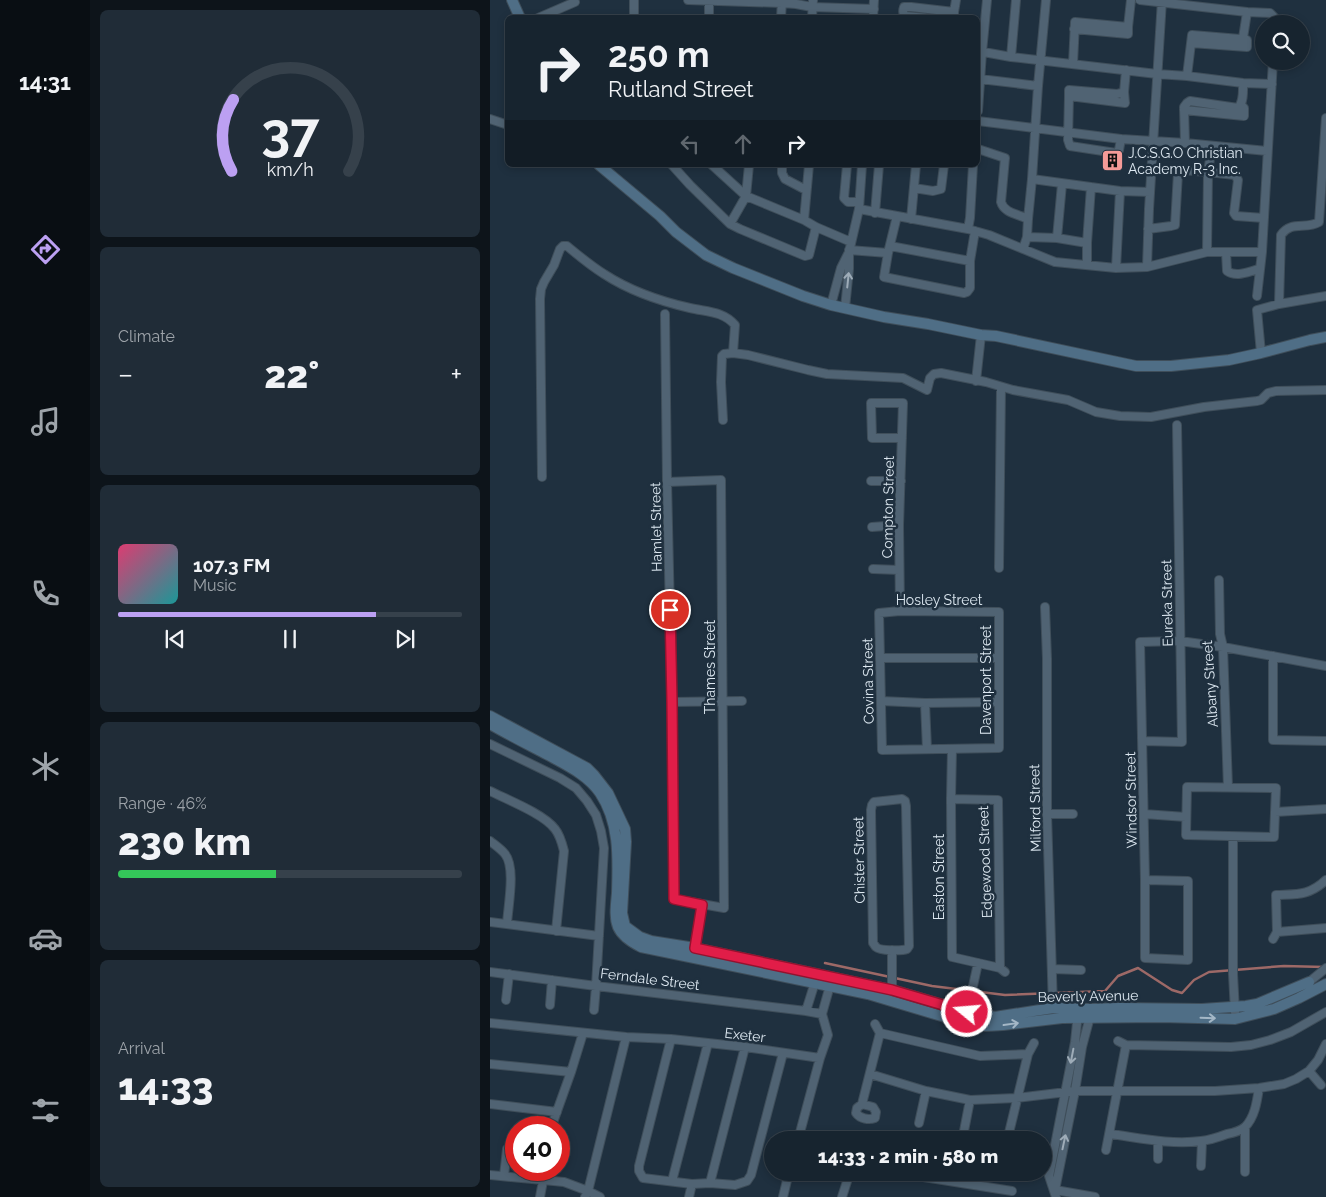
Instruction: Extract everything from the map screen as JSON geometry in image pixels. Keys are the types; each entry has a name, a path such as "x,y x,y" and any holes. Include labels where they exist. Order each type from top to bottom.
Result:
{"street":[{"path":"512,0 519,15"},
{"path":"634,0 634,15"},
{"path":"688,0 782,1 796,4 842,4 874,9"},
{"path":"873,15 874,0"},
{"path":"904,15 903,10 906,6 954,15 956,0"},
{"path":"987,0 980,52 980,79 1038,86"},
{"path":"1011,57 1016,0"},
{"path":"1023,250 1027,237 1046,0"},
{"path":"1073,64 1075,22 1128,34 1131,0"},
{"path":"1140,0 1270,13 1272,15"},
{"path":"709,15 710,1"},
{"path":"781,15 782,1"},
{"path":"1147,267 1162,1"},
{"path":"545,15 575,2"},
{"path":"1187,76 1192,35 1243,38 1248,12"},
{"path":"980,52 1157,74 1243,83 1272,84"},
{"path":"1121,139 1119,150 1116,153 1070,146 1068,140 1069,90 1117,94 1124,92 1126,70"},
{"path":"1258,296 1273,70"},
{"path":"1185,143 1184,110 1187,103 1190,101 1238,108 1242,101 1243,83"},
{"path":"1279,304 1281,235 1285,229 1290,227 1315,225 1319,222 1326,118"},
{"path":"490,119 505,124"},
{"path":"980,121 1121,139 1267,151"},
{"path":"1207,252 1208,172 1212,146"},
{"path":"980,150 1005,158 1002,206 1006,210 1028,219"},
{"path":"600,167 660,216 676,232 706,255 733,268 831,305 884,317 981,335 996,336 1136,366 1171,366 1229,360 1326,337"},
{"path":"674,167 730,224 805,256 809,255 816,227"},
{"path":"714,167 746,196 851,242"},
{"path":"730,224 746,196 749,167"},
{"path":"782,167 785,179 806,190"},
{"path":"804,220 809,167"},
{"path":"847,167 844,198 848,202 875,212 989,235 1055,262 1116,268 1147,267 1207,252 1262,252"},
{"path":"831,305 849,251 859,206 862,167"},
{"path":"875,212 879,167"},
{"path":"911,219 916,167"},
{"path":"914,188 934,191 941,190 944,167"},
{"path":"897,216 884,277 964,293 967,292 970,288 970,218 973,167"},
{"path":"1148,229 1174,225 1179,171 1235,175 1238,180 1234,213 1236,216 1264,218"},
{"path":"1032,179 1120,191 1150,192"},
{"path":"1058,238 1062,184"},
{"path":"1087,264 1091,187"},
{"path":"1116,268 1120,191"},
{"path":"1027,237 1058,238 1087,243"},
{"path":"542,477 540,298 544,282 563,246 567,246 604,275 631,289 656,299 722,314 735,326 733,353"},
{"path":"849,251 889,249 970,261"},
{"path":"845,308 849,251"},
{"path":"1226,252 1227,271 1231,274 1260,269"},
{"path":"1261,353 1257,310 1279,304 1326,296"},
{"name":"Hamlet Street","path":"665,314 674,899 724,908"},
{"path":"976,380 981,335"},
{"path":"723,420 722,356 733,353 827,374 903,378 927,390 930,378 934,374 940,373 1068,400 1096,412 1120,416 1150,417 1204,407 1257,401 1261,400 1264,395 1276,391 1326,390"},
{"path":"999,568 1001,387"},
{"name":"Compton Street","path":"900,612 899,525 904,403 870,403 872,438 902,438"},
{"name":"Eureka Street","path":"1143,742 1182,742 1177,425"},
{"name":"Thames Street","path":"667,482 721,480 724,908"},
{"path":"871,481 901,481"},
{"path":"872,527 899,525"},
{"path":"873,570 899,570"},
{"name":"Albany Street","path":"1219,580 1228,787"},
{"name":"Milford Street","path":"1045,607 1047,814 1052,1004"},
{"name":"Hosley Street","path":"879,612 999,612"},
{"name":"Covina Street","path":"879,612 882,750 927,749"},
{"name":"Davenport Street","path":"952,748 999,748 999,612"},
{"path":"1180,641 1326,666"},
{"name":"Windsor Street","path":"1146,880 1188,880 1188,960 1145,958 1146,880 1140,642 1180,641"},
{"path":"1274,656 1273,740 1326,741"},
{"path":"880,658 998,658"},
{"path":"672,702 742,701"},
{"path":"881,701 924,703 999,702"},
{"path":"924,703 927,749 952,748"},
{"name":"Beverly Avenue","path":"490,716 587,768 594,774 611,798 624,830 626,842 622,912 625,926 640,937 651,941 694,953 816,978 965,1023 986,1026 1078,1013 1235,1019 1274,1009 1326,984"},
{"name":"Beverly Avenue","path":"490,724 578,772 599,792 608,807 616,836 618,859 615,914 619,930 630,941 641,947 694,953"},
{"path":"490,744 560,778 576,788 596,814 604,848 594,1010"},
{"name":"Easton Street","path":"952,748 951,958 1002,970"},
{"path":"1187,787 1276,788 1276,812 1274,837 1186,835 1187,787"},
{"path":"490,790 545,819 556,830 562,840 564,851 556,931"},
{"name":"Edgewood Street","path":"951,798 998,800 1002,970"},
{"name":"Chister Street","path":"902,799 906,804 909,946 906,950 892,950 877,948 873,943 871,810 874,802 902,799"},
{"path":"1276,812 1326,809"},
{"path":"1047,814 1073,814"},
{"path":"1144,814 1186,817"},
{"path":"1233,837 1235,1019"},
{"path":"490,842 506,855 510,869 507,924"},
{"path":"1326,880 1318,888 1304,893 1276,895 1275,935 1326,928"},
{"path":"694,953 702,905"},
{"path":"490,922 599,936"},
{"path":"892,950 893,986"},
{"path":"965,1023 978,963"},
{"name":"Beverly Avenue","path":"1090,1013 1119,1008 1202,1009 1257,1004 1309,982 1326,968"},
{"path":"1052,969 1081,970"},
{"name":"Ferndale Street","path":"490,972 822,1014"},
{"path":"506,1000 509,974"},
{"path":"806,1011 816,978"},
{"path":"550,1005 552,980"},
{"path":"800,1131 828,1035 822,1014 831,982"},
{"name":"Beverly Avenue","path":"831,982 893,986 967,1012 995,1017 1052,1004 1078,1013"},
{"path":"1118,1041 1126,1045 1231,1047 1251,1045 1292,1032 1326,1012"},
{"path":"1056,1193 1049,1176 1075,1042 1078,1013"},
{"path":"1056,1193 1082,1047 1090,1013"},
{"name":"Exeter","path":"490,1023 626,1037 672,1039 820,1058"},
{"path":"862,1104 880,1033 876,1024"},
{"path":"556,1116 583,1033"},
{"path":"880,1033 980,1056 1028,1054"},
{"path":"586,1194 626,1037"},
{"path":"672,1039 638,1171 643,1178 692,1184 734,1185 747,1181 751,1175 783,1053"},
{"path":"672,1181 708,1043"},
{"path":"1009,1131 1028,1054 1034,1043"},
{"path":"870,1074 926,1091 970,1100 1016,1098 1075,1091 1215,1091 1259,1088 1284,1084 1296,1079 1310,1071 1326,1044"},
{"path":"1106,1150 1126,1045"},
{"path":"710,1183 745,1047"},
{"path":"490,1064 571,1072"},
{"path":"1310,1071 1321,1085"},
{"path":"1245,1172 1245,1127 1255,1111 1259,1088"},
{"path":"919,1122 926,1091"},
{"path":"964,1131 970,1100"},
{"path":"490,1104 557,1112"},
{"path":"1110,1134 1158,1141 1202,1141 1232,1133 1245,1127"},
{"path":"1158,1141 1158,1159"},
{"path":"1201,1166 1202,1141"},
{"path":"490,1175 504,1176 505,1169"},
{"path":"540,1197 544,1181"},
{"path":"554,1181 564,1182 586,1194 600,1197"},
{"path":"783,1197 787,1181"},
{"path":"842,1197 847,1181"},
{"path":"974,1181 1014,1192"},
{"path":"690,1197 692,1184"},
{"path":"1056,1193 1095,1197"}],"waterway":[{"path":"825,963 932,986 1005,995 1105,991 1118,976 1138,968 1172,990 1182,993 1194,980 1209,972 1284,966 1324,967"}],"place":[{"name":"J.C.S.G.O Christian Academy R-3 Inc.","path":"1112,161"}],"route":[{"path":"670,610 674,899 702,905 695,948 892,990 967,1012"}]}
